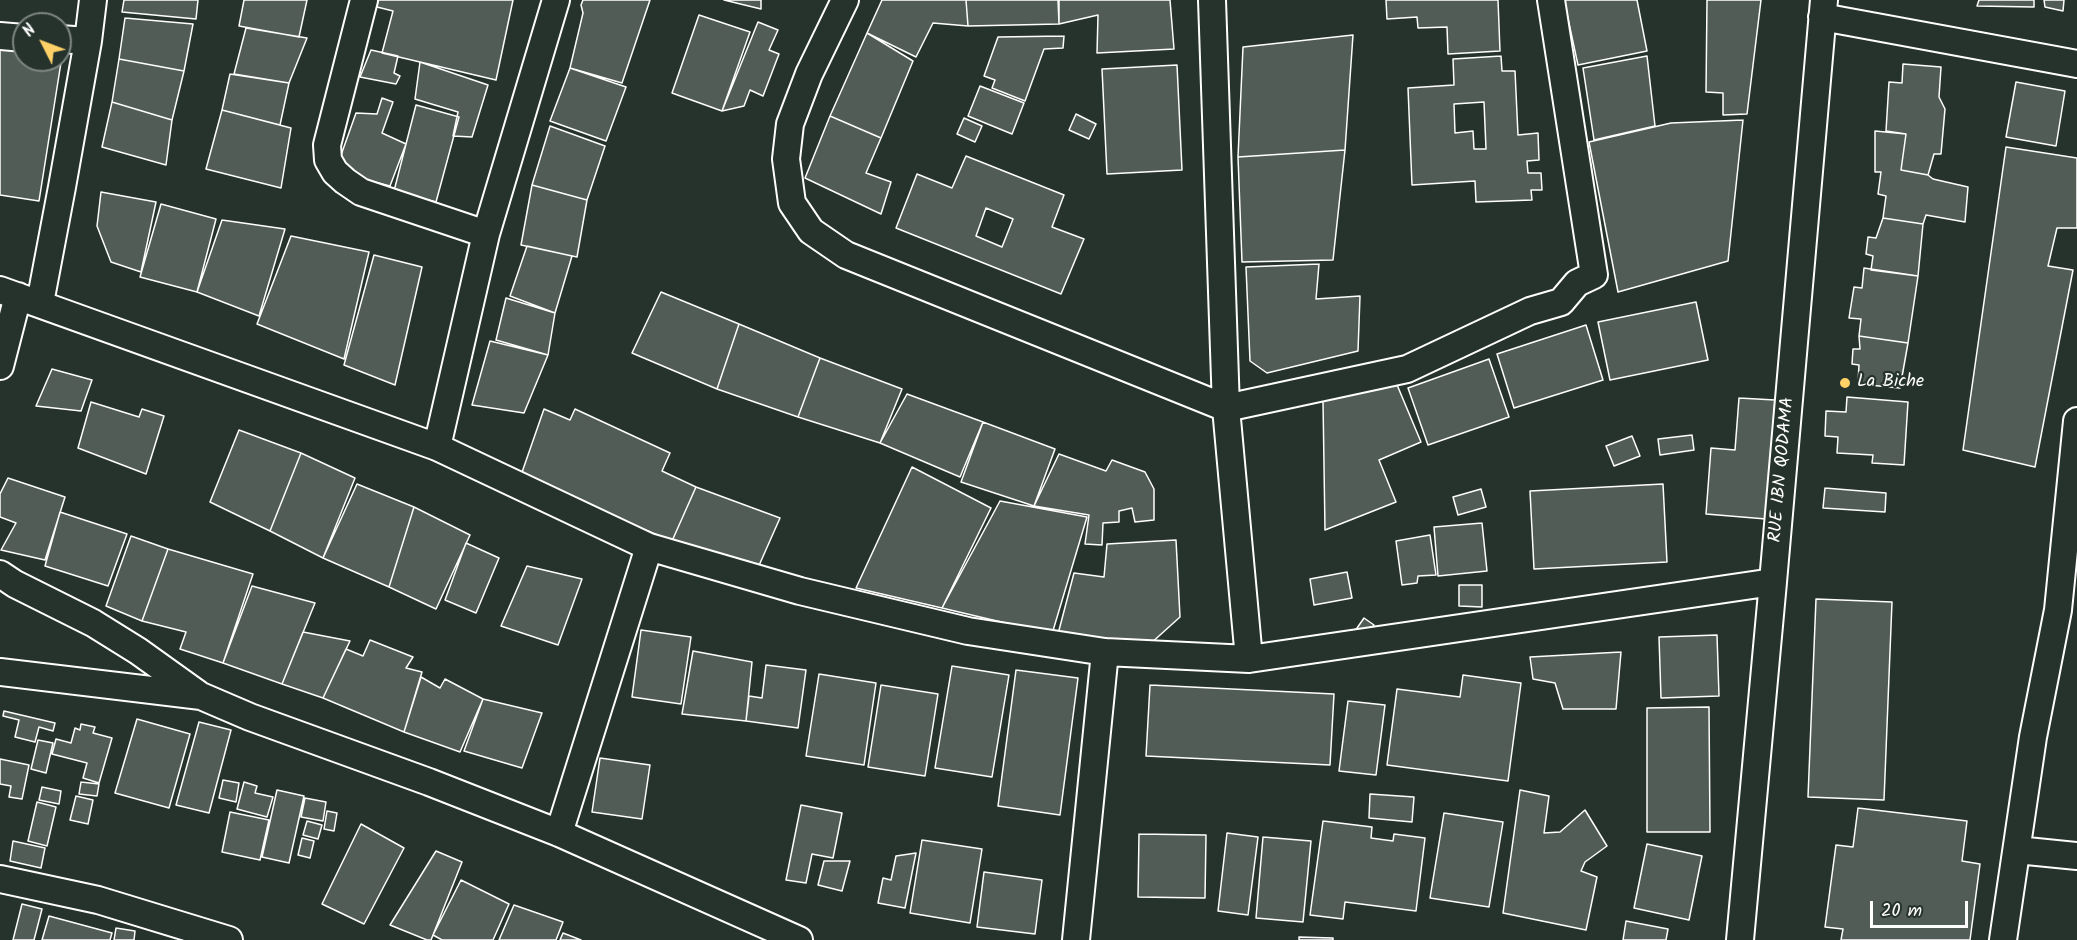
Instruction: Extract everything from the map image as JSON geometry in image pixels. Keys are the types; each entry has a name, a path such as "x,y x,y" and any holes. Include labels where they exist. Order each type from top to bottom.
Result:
{"street":[{"path":"0,366 88,41 93,0"},
{"path":"364,0 327,146 328,160 345,181 361,192 486,234"},
{"path":"437,447 486,234 555,0"},
{"path":"845,0 810,74 790,124 786,159 792,203 811,231 846,255 1226,408 1407,369 1530,311 1561,302 1577,284 1594,275 1551,0"},
{"path":"1212,0 1226,408 1249,659"},
{"path":"1823,8 2077,64"},
{"name":"RUE IBN QODAMA","path":"1740,940 1823,8"},
{"path":"72,40 88,41"},
{"path":"19,296 437,447 649,547 800,591 968,631 1105,652 1249,659 1773,582"},
{"path":"2003,940 2033,737 2067,611 2077,421"},
{"path":"559,833 649,547"},
{"path":"0,574 15,584 93,622 201,696 250,717 429,782 559,833 799,940"},
{"path":"1076,940 1105,652"},
{"path":"0,672 201,696"},
{"path":"2017,850 2077,856"},
{"path":"0,879 98,900 229,940"}],"building":[{"path":"124,0 198,0 196,19 122,12"},
{"path":"244,0 307,0 299,37 239,26"},
{"path":"378,0 513,0 496,80 382,53 393,11 377,7"},
{"path":"583,0 650,0 622,83 570,68 583,13 581,5"},
{"path":"724,0 761,0 761,9"},
{"path":"882,0 966,0 968,26 933,23 916,57 867,33"},
{"path":"966,0 1058,0 1059,24 968,26"},
{"path":"1059,0 1170,0 1174,49 1097,53 1098,15 1059,24"},
{"path":"1386,0 1498,0 1500,51 1448,54 1447,27 1418,28 1417,17 1387,19"},
{"path":"1564,0 1637,0 1647,51 1578,65"},
{"path":"1707,0 1761,0 1747,114 1723,115 1723,93 1706,92"},
{"path":"1979,0 2034,0 2034,7 1977,6"},
{"path":"2044,0 2064,0 2063,11 2045,7"},
{"path":"699,15 750,32 722,111 672,93"},
{"path":"125,18 193,24 184,71 119,59"},
{"path":"758,22 778,30 769,50 779,54 763,96 750,90 744,106 722,111"},
{"path":"246,28 307,38 289,83 234,74"},
{"path":"867,33 913,61 881,138 830,116"},
{"path":"1353,35 1345,150 1238,157 1243,47"},
{"path":"1064,36 1063,48 1044,49 1025,101 992,88 995,80 984,76 998,37"},
{"path":"0,40 12,42 12,72 60,72 39,201 0,195"},
{"path":"371,50 398,56 394,73 400,76 396,84 360,77"},
{"path":"1501,56 1502,71 1515,71 1518,135 1538,133 1539,160 1527,161 1528,173 1541,173 1542,190 1531,190 1532,200 1476,202 1475,181 1412,185 1408,88 1454,85 1453,59","holes":["1484,102 1486,149 1474,149 1473,131 1455,133 1454,104"]},
{"path":"1647,56 1655,126 1594,140 1583,68"},
{"path":"119,59 184,71 172,120 112,102"},
{"path":"420,62 488,85 472,137 453,136 458,112 415,99"},
{"path":"1903,64 1941,67 1939,97 1945,109 1941,154 1934,154 1928,175 1901,170 1906,134 1886,131 1889,82 1902,83"},
{"path":"1177,65 1182,170 1107,174 1102,69"},
{"path":"570,68 626,87 606,141 550,121"},
{"path":"230,74 289,83 280,125 222,110"},
{"path":"2016,82 2065,91 2056,146 2006,137"},
{"path":"980,86 1024,103 1012,134 968,116"},
{"path":"382,98 393,102 382,133 406,144 390,186 335,172 356,113 377,114"},
{"path":"112,102 172,120 166,165 102,147"},
{"path":"416,105 459,117 436,202 394,191"},
{"path":"222,110 291,128 281,188 206,169"},
{"path":"1076,114 1096,124 1089,139 1069,130"},
{"path":"830,116 881,138 866,173 891,182 881,214 805,178"},
{"path":"964,118 982,126 975,142 957,134"},
{"path":"1743,120 1728,261 1618,292 1589,142 1671,123"},
{"path":"550,126 605,146 587,200 532,185"},
{"path":"1875,131 1906,134 1901,170 1968,187 1965,222 1926,215 1923,224 1883,218 1886,196 1878,194 1881,172 1875,172"},
{"path":"2006,147 2077,158 2077,228 2057,228 2048,266 2073,270 2035,467 1963,450"},
{"path":"1345,150 1333,260 1242,262 1238,157"},
{"path":"966,156 1064,195 1052,227 1084,239 1061,294 896,228 917,174 952,188","holes":["986,208 1013,219 1002,247 976,236"]},
{"path":"532,185 587,200 577,257 521,245"},
{"path":"101,192 156,202 141,272 111,262 97,226"},
{"path":"161,204 216,219 197,292 140,277"},
{"path":"1883,218 1923,224 1918,276 1871,270 1873,256 1866,254 1868,237 1876,238"},
{"path":"222,220 285,229 259,316 197,292"},
{"path":"291,236 369,252 344,359 257,324"},
{"path":"527,246 572,256 555,313 510,296"},
{"path":"374,255 422,267 395,385 344,365"},
{"path":"1319,264 1316,299 1360,296 1358,351 1267,373 1250,361 1246,267"},
{"path":"1864,268 1918,276 1908,343 1859,336 1861,319 1849,318 1854,287 1862,288"},
{"path":"661,292 739,324 717,389 632,353"},
{"path":"506,298 555,313 548,355 496,340"},
{"path":"1696,302 1708,360 1610,380 1598,322"},
{"path":"739,324 820,358 798,417 717,389"},
{"path":"1586,325 1603,380 1514,408 1497,354"},
{"path":"1859,336 1908,343 1900,388 1858,384 1859,365 1852,364 1853,349 1860,349"},
{"path":"490,341 548,355 524,413 472,405"},
{"path":"820,358 902,389 880,443 798,417"},
{"path":"1489,359 1509,417 1428,445 1408,388"},
{"path":"52,369 92,380 81,411 36,406"},
{"path":"1395,380 1421,442 1379,460 1396,502 1325,530 1323,401"},
{"path":"907,394 983,422 960,477 880,443"},
{"path":"1847,397 1908,402 1904,465 1872,463 1873,455 1837,453 1838,437 1825,436 1826,411 1846,412"},
{"path":"1739,398 1775,400 1766,519 1706,514 1711,448 1735,450"},
{"path":"91,402 139,417 142,409 164,416 146,474 78,448"},
{"path":"544,409 570,420 575,409 670,453 662,471 696,487 672,541 520,478"},
{"path":"983,422 1055,449 1034,506 961,482"},
{"path":"239,430 301,453 270,531 210,502"},
{"path":"1692,435 1694,450 1660,455 1658,439"},
{"path":"1632,436 1640,456 1614,466 1606,446"},
{"path":"301,453 355,478 323,558 270,531"},
{"path":"1059,454 1106,471 1112,460 1145,472 1154,489 1154,520 1135,522 1132,508 1119,511 1119,522 1103,523 1102,545 1085,544 1089,515 1034,506"},
{"path":"912,467 991,508 942,608 856,588"},
{"path":"8,478 65,497 45,560 1,550 16,523 0,517 0,494"},
{"path":"357,484 414,507 389,587 323,558"},
{"path":"1663,484 1667,562 1534,569 1530,491"},
{"path":"696,487 780,518 757,570 672,541"},
{"path":"1825,488 1886,493 1885,512 1823,508"},
{"path":"1481,489 1486,507 1458,515 1453,497"},
{"path":"1000,501 1087,517 1052,634 942,608"},
{"path":"414,507 470,535 436,609 389,587"},
{"path":"60,512 127,534 108,586 45,566"},
{"path":"1482,523 1487,571 1438,576 1434,527"},
{"path":"1430,535 1436,575 1418,576 1417,583 1402,585 1396,541"},
{"path":"131,536 168,549 142,621 106,606"},
{"path":"1176,540 1180,617 1149,645 1058,634 1074,573 1104,577 1107,544"},
{"path":"466,543 499,558 476,613 445,600"},
{"path":"168,549 253,574 223,663 180,649 186,632 142,621"},
{"path":"527,566 582,579 558,645 501,626"},
{"path":"1347,572 1352,598 1314,605 1310,579"},
{"path":"1459,585 1482,585 1482,607 1459,606"},
{"path":"252,586 315,603 282,684 223,663"},
{"path":"1816,599 1892,602 1884,800 1808,797"},
{"path":"1364,618 1374,625 1365,638 1355,631"},
{"path":"641,630 691,637 681,704 632,697"},
{"path":"303,632 350,641 323,698 282,684"},
{"path":"1717,635 1719,696 1661,698 1659,637"},
{"path":"370,640 413,657 406,668 422,672 404,732 323,698 346,649 363,656"},
{"path":"693,651 752,662 746,721 682,714"},
{"path":"1621,652 1616,709 1563,709 1555,683 1533,679 1530,657"},
{"path":"766,665 806,670 798,728 746,721 749,696 762,698"},
{"path":"952,666 1009,675 992,777 935,768"},
{"path":"1016,670 1078,678 1060,815 998,806"},
{"path":"819,674 876,683 864,765 806,756"},
{"path":"1463,675 1521,683 1508,781 1387,765 1397,689 1460,697"},
{"path":"421,677 440,688 445,679 483,699 460,752 404,732"},
{"path":"881,685 938,694 925,776 868,767"},
{"path":"1150,685 1334,694 1330,765 1146,756"},
{"path":"483,699 542,713 522,768 464,751"},
{"path":"1348,701 1385,705 1376,775 1339,771"},
{"path":"1709,707 1710,832 1647,832 1647,708"},
{"path":"4,711 55,723 53,731 39,727 35,742 15,737 19,720 3,716"},
{"path":"137,719 190,734 169,808 115,793"},
{"path":"199,722 231,730 209,813 176,805"},
{"path":"81,724 95,727 93,733 112,738 99,783 83,778 87,763 52,754 56,739 71,743 75,728 80,730"},
{"path":"38,740 53,743 46,773 31,769"},
{"path":"600,758 650,765 642,819 592,812"},
{"path":"0,759 29,765 22,799 9,797 11,786 0,784"},
{"path":"223,780 239,783 236,802 219,798"},
{"path":"81,782 99,784 97,796 79,794"},
{"path":"244,782 257,786 255,793 273,797 267,817 237,809"},
{"path":"42,787 61,791 59,804 39,800"},
{"path":"277,790 304,796 289,863 262,857"},
{"path":"1520,790 1549,796 1544,833 1560,832 1585,810 1607,846 1585,862 1581,871 1597,877 1586,930 1503,913"},
{"path":"1370,794 1414,797 1412,822 1369,818"},
{"path":"76,796 93,800 88,824 70,820"},
{"path":"305,798 326,802 323,821 301,817"},
{"path":"37,802 56,807 47,846 28,841"},
{"path":"801,805 842,813 833,858 812,854 806,883 786,880"},
{"path":"1858,808 1967,821 1962,861 1980,864 1970,940 1841,940 1843,929 1825,927 1836,845 1853,847"},
{"path":"327,811 337,813 334,831 324,829"},
{"path":"230,812 269,820 260,860 222,852"},
{"path":"1444,813 1503,822 1489,907 1430,898"},
{"path":"307,821 322,825 318,839 303,835"},
{"path":"1323,821 1372,827 1371,838 1393,841 1394,834 1425,838 1416,911 1345,902 1343,919 1310,915"},
{"path":"361,824 404,848 364,924 322,904"},
{"path":"1227,833 1258,837 1248,915 1218,911"},
{"path":"1139,834 1206,835 1205,898 1138,897"},
{"path":"1263,837 1311,841 1303,922 1256,918"},
{"path":"302,838 314,841 310,858 298,855"},
{"path":"922,840 982,849 970,923 910,913"},
{"path":"13,841 45,848 41,868 10,861"},
{"path":"1647,844 1702,856 1689,920 1634,908"},
{"path":"436,851 462,862 431,940 427,940 390,925"},
{"path":"916,853 905,908 878,903 883,878 891,880 896,856"},
{"path":"824,861 850,861 842,891 818,885"},
{"path":"984,872 1042,880 1035,934 977,927"},
{"path":"461,880 509,904 493,940 442,940 433,935"},
{"path":"22,904 42,909 34,940 13,940"},
{"path":"514,905 563,922 556,940 499,940"},
{"path":"49,916 112,933 110,940 42,940"},
{"path":"1626,921 1668,929 1666,940 1623,940"},
{"path":"116,928 135,931 134,940 114,940"},
{"path":"563,933 581,940 560,940"},
{"path":"1299,937 1333,938 1333,940 1299,940"}],"place":[{"name":"La Biche","path":"1845,383"}]}
